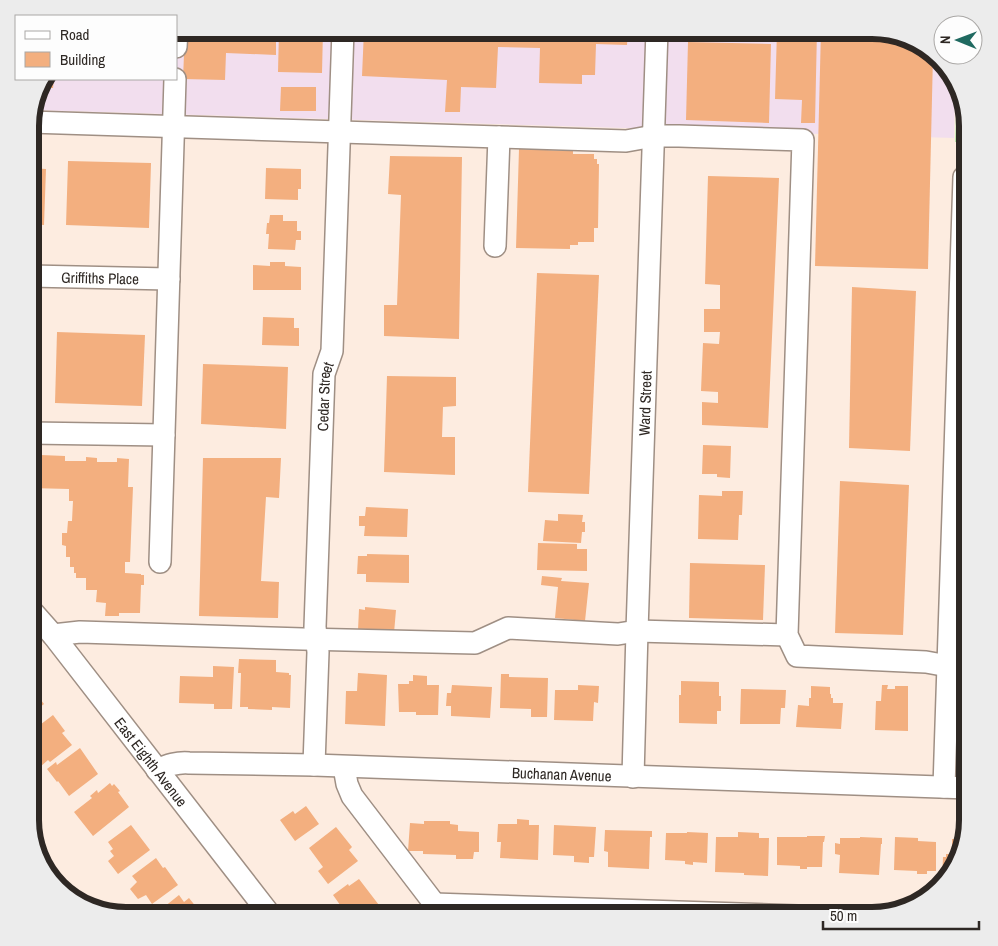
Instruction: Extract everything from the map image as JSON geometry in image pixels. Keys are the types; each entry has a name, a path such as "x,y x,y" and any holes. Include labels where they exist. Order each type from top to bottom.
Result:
{"street":[{"name":"Cedar Street","path":"314,765 318,652 315,627 324,374 332,351 343,39"},
{"name":"Ward Street","path":"633,777 657,39"},
{"path":"160,562 175,80"},
{"path":"39,122 626,141 654,136 803,140 787,635 797,656 926,662 948,666"},
{"path":"495,246 504,190 499,138"},
{"name":"Griffiths Place","path":"39,276 169,280"},
{"path":"944,787 959,367"},
{"path":"39,434 164,435"},
{"name":"East Eighth Avenue","path":"39,619 264,907"},
{"path":"53,635 80,632 475,643 508,628 618,634 637,631 787,635"},
{"name":"Buchanan Avenue","path":"157,770 181,762 959,788"},
{"path":"344,767 346,784 352,796 437,907"}],"shaded area":[{"path":"178,39 889,40 906,45 921,53 933,63 950,87 955,100 954,138 41,110 48,87 52,80 178,80"}],"green space":[{"path":"956,113 958,113 959,142 955,142"}],"building":[{"path":"185,39 276,39 276,55 226,53 225,80 183,79"},
{"path":"279,39 323,39 322,73 278,72"},
{"path":"364,39 627,39 627,45 596,44 595,75 582,75 582,84 539,83 540,48 498,47 496,88 461,87 460,112 445,112 447,80 362,76"},
{"path":"777,39 817,39 815,123 801,123 802,100 775,99"},
{"path":"821,39 889,40 906,45 921,53 933,63 928,269 815,266"},
{"path":"688,42 771,44 769,123 686,120"},
{"path":"54,80 53,88 48,88"},
{"path":"281,87 316,87 316,111 280,111"},
{"path":"519,149 573,151 573,154 594,154 594,159 597,159 597,164 599,164 598,228 594,228 594,242 578,242 578,245 570,245 570,249 516,248"},
{"path":"390,156 462,157 459,339 384,336 384,305 397,305 401,195 388,194"},
{"path":"68,161 151,163 149,228 66,225"},
{"path":"266,168 301,169 301,189 298,189 298,200 265,199"},
{"path":"39,169 46,169 44,225 39,225"},
{"path":"708,176 779,178 768,428 702,425 702,402 718,403 718,392 701,391 703,343 719,344 720,332 704,332 704,309 720,309 720,285 705,284"},
{"path":"270,215 283,215 283,221 297,221 297,231 301,231 301,240 296,240 295,250 268,249 269,234 266,234"},
{"path":"270,262 285,262 285,266 301,267 301,290 253,290 253,265 270,266"},
{"path":"537,273 599,275 589,494 528,492"},
{"path":"852,287 916,291 910,451 849,448"},
{"path":"263,317 294,318 294,328 299,328 299,346 262,345"},
{"path":"57,332 145,335 142,406 55,403"},
{"path":"39,344 41,344 39,377"},
{"path":"203,364 288,367 286,429 201,424"},
{"path":"387,376 456,377 456,406 443,407 442,437 455,437 455,475 384,472"},
{"path":"703,445 731,446 730,478 717,477 717,474 702,474"},
{"path":"41,455 65,456 65,461 86,461 86,457 97,458 97,462 117,462 117,458 129,459 128,487 133,487 130,562 125,562 125,573 144,575 144,585 141,585 140,613 119,613 119,616 105,616 106,603 96,602 97,590 86,590 86,578 76,578 74,567 70,567 70,557 66,557 66,546 62,545 62,533 67,533 68,521 72,521 73,501 69,501 69,489 39,488 39,460 41,460"},
{"path":"203,458 281,458 279,498 266,497 261,581 279,582 278,618 199,616"},
{"path":"840,481 909,485 903,635 835,633"},
{"path":"722,491 743,491 742,515 739,515 738,540 698,539 699,495 722,496"},
{"path":"366,507 408,509 407,537 364,536 365,526 359,526 359,516 365,516"},
{"path":"558,514 583,515 582,522 585,522 585,532 582,532 581,543 543,541 545,520 558,521"},
{"path":"538,543 577,544 577,549 587,549 587,571 537,570"},
{"path":"367,554 409,555 409,583 366,582 366,574 357,574 358,556 367,556"},
{"path":"690,563 765,565 763,620 689,618"},
{"path":"542,576 562,578 561,581 589,583 585,621 555,618 558,587 541,585"},
{"path":"365,607 396,610 394,633 358,630 359,609 365,610"},
{"path":"239,659 276,660 276,672 289,673 291,675 290,708 272,707 272,710 240,707 241,673 238,673"},
{"path":"213,666 234,667 232,709 214,709 214,704 179,703 180,676 213,677"},
{"path":"358,673 387,675 385,726 345,724 346,691 357,691"},
{"path":"501,674 509,674 509,677 548,678 547,717 531,717 531,709 500,708"},
{"path":"413,675 427,676 427,685 439,685 438,715 416,715 416,712 399,712 398,684 409,684 409,681 413,681"},
{"path":"681,681 719,682 721,711 717,711 717,724 679,723"},
{"path":"452,685 492,687 490,718 451,716 451,706 446,706 447,693 451,693"},
{"path":"578,685 599,686 598,703 594,702 593,721 554,720 555,690 578,690"},
{"path":"882,685 888,685 887,689 895,689 895,686 908,686 908,731 875,730 876,701 881,701"},
{"path":"811,686 830,687 833,703 843,703 841,729 796,727 798,705 809,706"},
{"path":"741,689 786,690 785,708 781,708 780,724 740,724"},
{"path":"39,698 44,704 39,708"},
{"path":"53,715 65,731 62,733 72,745 50,762 48,760 40,767 39,766 39,726"},
{"path":"80,748 98,774 69,796 47,769 56,762 57,765"},
{"path":"110,783 112,786 114,784 120,791 118,792 129,807 93,836 74,812 92,798 90,796 97,790 98,793"},
{"path":"306,806 319,824 295,841 280,820 293,811 295,814"},
{"path":"517,819 529,820 529,825 539,825 538,860 500,858 501,842 497,842 498,824 517,824"},
{"path":"424,821 450,821 450,824 458,825 458,831 479,832 479,852 474,852 473,859 456,859 456,855 423,854 423,851 408,851 410,823 424,824"},
{"path":"131,825 150,850 118,874 108,861 114,856 110,851 113,849 108,842"},
{"path":"554,825 596,827 594,857 589,857 589,863 574,862 574,856 553,855"},
{"path":"336,827 352,847 349,850 358,861 328,884 318,871 323,867 309,848"},
{"path":"605,830 652,831 652,837 650,837 649,869 608,867 608,852 604,851"},
{"path":"738,832 759,833 759,838 769,838 768,876 715,872 716,837 738,837"},
{"path":"666,833 708,833 707,863 693,862 693,865 685,864 685,861 665,860"},
{"path":"825,836 822,867 800,869 800,866 777,865 777,837"},
{"path":"895,837 918,838 918,841 936,842 936,871 927,871 927,874 917,874 917,871 894,870"},
{"path":"840,838 882,838 879,875 839,873 840,855 835,854 835,843 840,844"},
{"path":"952,839 957,839 953,854 942,872 943,857 946,857 946,854 952,854"},
{"path":"156,858 178,885 152,904 146,895 138,899 130,889 137,882 132,876"},
{"path":"359,879 380,907 342,907 333,895 348,884 349,886"},
{"path":"179,895 184,902 189,898 196,907 164,907"}]}
